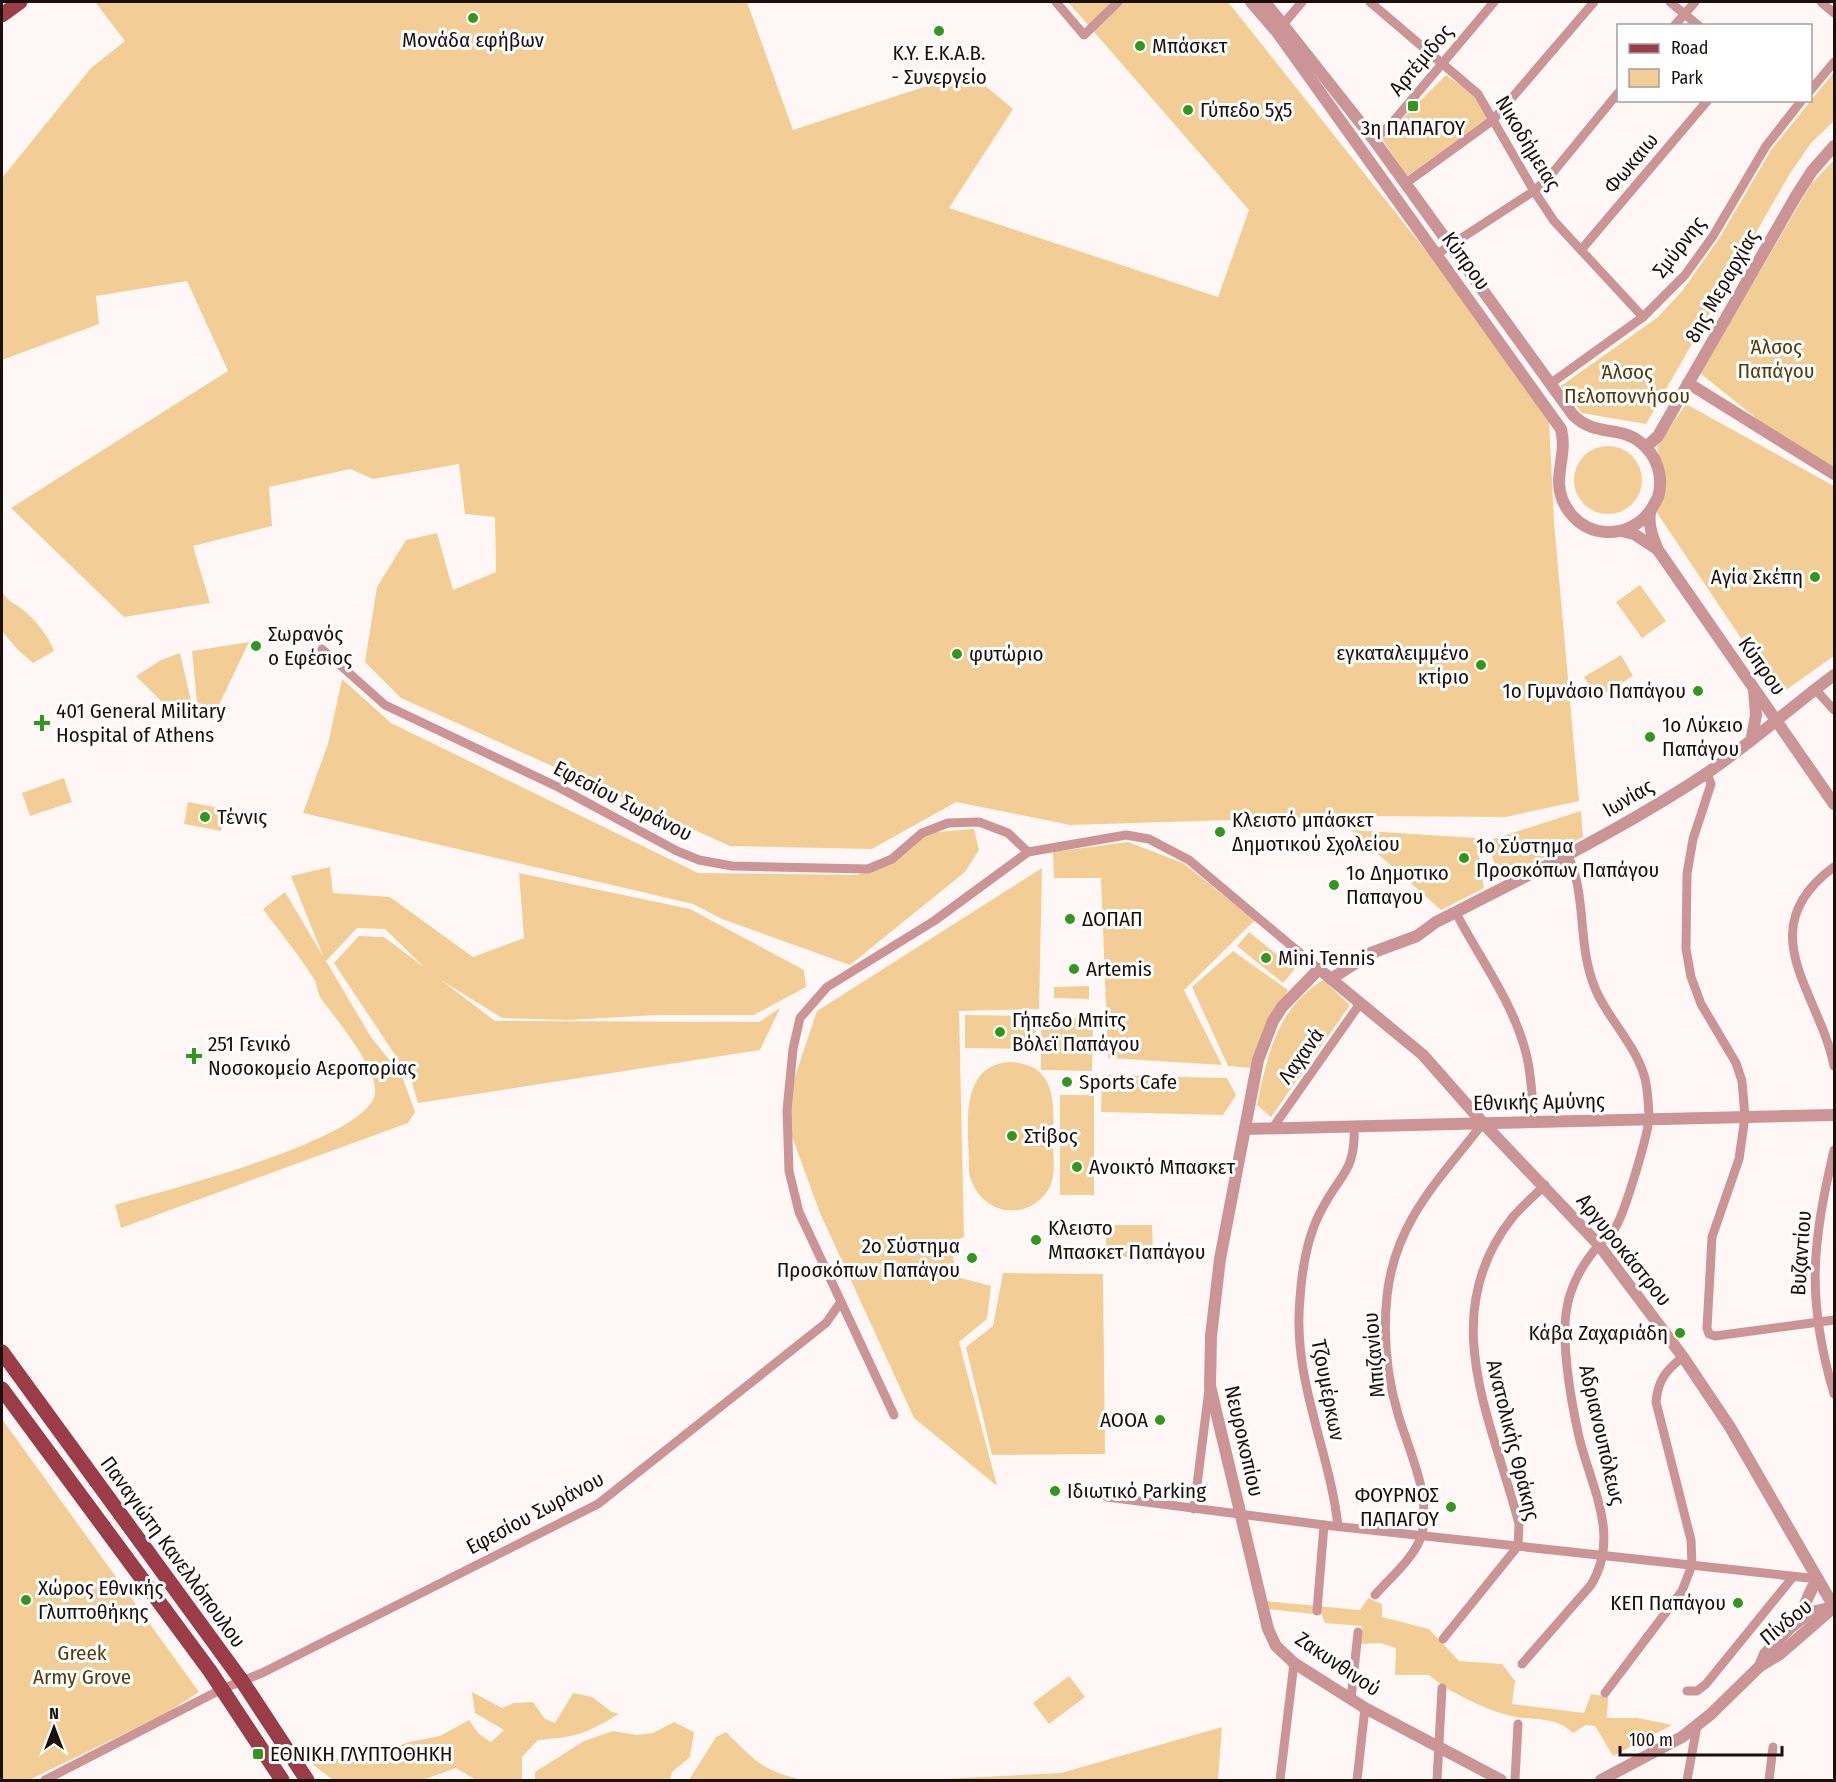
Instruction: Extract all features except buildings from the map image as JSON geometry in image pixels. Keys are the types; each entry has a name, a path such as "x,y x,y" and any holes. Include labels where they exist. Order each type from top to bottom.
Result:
{"main road":[{"path":"2,15 20,2"},
{"name":"Παναγιώτη Κανελλόπουλου","path":"2,1352 242,1681 307,1780"},
{"name":"Παναγιώτη Κανελλόπουλου","path":"2,1389 222,1689 282,1780"}],"street":[{"path":"1056,2 1084,35 1118,2"},
{"name":"Κύπρου","path":"1251,2 1280,28 1374,140 1573,415 1587,427 1624,434 1646,447 1657,464 1660,482 1657,500 1650,511 1652,534 1658,550 1834,804"},
{"name":"Κύπρου","path":"1265,2 1360,150 1561,429 1564,452 1559,484 1569,512 1593,529 1634,534 1658,550"},
{"path":"1280,28 1302,2"},
{"name":"Νικοδήμειας","path":"1370,2 1478,94 1554,221 1643,317"},
{"name":"Αρτέμιδος","path":"1374,140 1392,123 1494,2"},
{"path":"1406,183 1493,120 1594,2"},
{"path":"1670,2 1697,24"},
{"path":"1676,24 1695,2"},
{"path":"1821,2 1834,13"},
{"path":"1812,89 1834,62"},
{"path":"1437,254 1534,191 1550,176 1617,94"},
{"name":"Φωκαιω","path":"1581,250 1706,102"},
{"name":"Σμύρνης","path":"1550,384 1643,317 1685,275 1713,236 1766,146 1798,102"},
{"path":"1360,150 1374,140"},
{"name":"8ης Μεραρχίας","path":"1646,447 1658,436 1796,196 1812,171 1834,146"},
{"path":"1689,383 1834,474"},
{"path":"1621,531 1640,522 1650,511"},
{"name":"Εφεσίου Σωράνου","path":"322,649 385,705 560,788 677,851 699,860 732,866 868,869 892,859 922,833 948,823 979,822 1008,833 1028,852"},
{"name":"Ιωνίας","path":"1331,979 1371,952 1417,936 1456,913 1568,856 1707,773 1834,675"},
{"path":"1752,737 1755,715 1754,689"},
{"path":"1815,689 1834,710"},
{"path":"1707,773 1711,784 1693,839 1687,874 1686,949 1691,977 1701,1004 1736,1063 1742,1081 1745,1117 1739,1160 1712,1237 1707,1317 1709,1334 1715,1336 1834,1320"},
{"path":"894,1415 799,1212 789,1171 787,1110 793,1049 800,1018 827,987 934,921 1028,852 1126,836 1149,839 1189,860 1319,969"},
{"name":"Αδριανουπόλεως","path":"1568,856 1576,871 1581,927 1592,979 1601,1004 1632,1049 1644,1074 1649,1119 1616,1226 1583,1264 1572,1287 1565,1317 1564,1346 1580,1439 1606,1530 1604,1556"},
{"path":"1834,867 1813,885 1800,906 1793,931 1801,980 1832,1052 1834,1066"},
{"path":"1456,913 1499,986 1526,1051 1531,1076 1534,1122"},
{"name":"Αργυροκάστρου","path":"1319,969 1359,1005 1424,1056 1483,1123 1545,1185 1599,1245 1683,1357 1730,1427 1834,1607"},
{"name":"Νευροκοπίου","path":"1242,1515 1210,1386 1210,1336 1220,1259 1258,1060 1273,1022 1293,993 1319,969"},
{"name":"Λαχανά","path":"1272,1128 1359,1005"},
{"name":"Εθνικής Αμύνης","path":"1245,1129 1834,1115"},
{"name":"Μπιζανίου","path":"1421,1536 1424,1508 1422,1491 1397,1412 1389,1374 1386,1336 1388,1295 1396,1260 1412,1218 1432,1185 1483,1123"},
{"name":"Τζουμέρκων","path":"1338,1526 1335,1499 1300,1368 1298,1332 1306,1257 1321,1210 1352,1160 1354,1126"},
{"name":"Βυζαντίου","path":"1834,1150 1817,1232 1814,1279 1817,1322 1834,1394"},
{"name":"Ανατολικής Θράκης","path":"1518,1546 1519,1524 1477,1381 1472,1347 1473,1312 1479,1278 1493,1246 1513,1217 1545,1185"},
{"name":"Εφεσίου Σωράνου","path":"45,1780 222,1689 279,1665 598,1504 826,1323 840,1303"},
{"path":"1605,1693 1682,1590 1692,1565 1691,1540 1656,1402 1657,1386 1666,1370 1683,1357"},
{"path":"1194,1509 1210,1386"},
{"path":"1107,1497 1324,1525 1818,1579"},
{"name":"Ζακυνθινού","path":"1242,1515 1268,1629 1276,1646 1294,1663 1365,1708 1499,1780"},
{"path":"1317,1611 1324,1525"},
{"path":"1375,1595 1413,1551 1421,1536"},
{"path":"1443,1639 1518,1546"},
{"path":"1522,1664 1591,1585 1604,1556"},
{"path":"1687,1691 1697,1691 1707,1684 1793,1576"},
{"path":"1790,1628 1803,1611 1809,1591 1818,1579"},
{"name":"Πίνδου","path":"1760,1666 1765,1654 1790,1628 1811,1612 1834,1607"},
{"name":"Πίνδου","path":"1601,1780 1682,1737 1697,1726 1760,1666 1780,1654 1834,1607"},
{"path":"1351,1699 1358,1632"},
{"path":"1280,1780 1294,1663"},
{"path":"1437,1780 1442,1688"},
{"path":"1357,1780 1365,1708"},
{"path":"1515,1780 1518,1724"},
{"path":"1687,1780 1697,1726"},
{"path":"1769,1780 1773,1747"}],"green space":[{"path":"95,2 747,2 793,130 969,72 1013,109 949,208 1218,297 1249,210 1068,2 1228,2 1450,281 1549,419 1554,522 1579,801 1506,817 1357,816 1070,825 956,802 872,849 730,846 401,698 365,662 377,587 406,540 437,533 453,590 496,572 495,517 465,514 459,464 373,479 350,469 269,487 272,526 193,546 210,603 124,617 11,508 228,371 187,281 96,296 99,324 2,360 2,178 91,68 125,41"},
{"name":"Άλσος Πελοποννήσου","path":"1834,72 1834,121 1811,143 1789,175 1646,424 1582,413 1561,386 1658,317 1683,290 1720,237 1771,150"},
{"path":"1446,75 1472,93 1489,118 1407,176 1382,139"},
{"name":"Άλσος Παπάγου","path":"1834,160 1834,468 1773,432 1700,373 1811,184"},
{"path":"1686,404 1834,486 1834,656 1779,695 1655,510 1663,482 1657,446"},
{"path":"1608,446 1621,449 1632,456 1639,467 1642,480 1639,493 1632,504 1621,511 1608,514 1595,511 1584,504 1577,493 1574,480 1577,467 1584,456 1595,449"},
{"path":"1640,585 1666,621 1642,638 1616,602"},
{"path":"2,591 8,600 36,623 54,651 33,663 17,649 2,631"},
{"path":"249,642 218,707 197,703 192,651"},
{"path":"180,653 192,705 173,713 136,676 161,660"},
{"path":"1621,655 1633,676 1597,698 1584,677"},
{"path":"342,679 391,723 698,873 857,875 892,859 922,833 974,829 979,850 965,872 850,965 722,919 693,904 303,813 328,744"},
{"path":"64,778 72,802 30,816 22,793"},
{"name":"Τέννις","path":"188,802 225,809 221,831 184,824"},
{"path":"1581,811 1583,837 1500,880 1487,841"},
{"path":"1351,830 1476,838 1484,888 1441,910"},
{"path":"1128,842 1183,863 1255,920 1184,990 1222,1065 1108,1058 1101,878 1054,878 1053,852"},
{"path":"330,867 333,893 390,897 473,957 524,938 519,873 690,909 804,970 806,987 754,1015 657,1015 569,1020 502,1018 441,980 495,1021 759,1022 780,1008 760,1050 418,1103 411,1079 334,963 359,936 384,937 424,967 385,929 357,928 326,961 371,1037 402,1076 415,1112 408,1123 121,1228 115,1205 215,1176 301,1146 337,1129 363,1111 375,1094 374,1084 364,1059 320,998 315,981 296,952 263,909 285,892 323,956 291,876"},
{"path":"1042,868 1039,1009 959,1011 964,1237 950,1243 957,1277 991,1286 987,1319 959,1342 997,1486 914,1418 820,1213 783,1112 817,1011"},
{"name":"Mini Tennis","path":"1249,932 1295,969 1283,983 1237,946"},
{"path":"1233,951 1288,990 1251,1068 1228,1066 1192,987"},
{"path":"1323,980 1350,1005 1271,1117 1257,1105 1265,1068 1276,1035 1294,1005"},
{"path":"1089,986 1089,999 1054,998 1054,987"},
{"name":"Γήπεδο Μπίτς Βόλεϊ Παπάγου","path":"965,1015 1036,1016 1036,1049 965,1048"},
{"path":"1041,1018 1093,1018 1092,1071 1041,1070"},
{"path":"1009,1062 1025,1064 1037,1070 1045,1078 1050,1088 1053,1114 1054,1166 1051,1185 1039,1201 1016,1210 1004,1210 982,1198 974,1187 969,1173 968,1122 973,1089 980,1076 992,1066"},
{"path":"1102,1075 1227,1078 1236,1095 1223,1115 1101,1112"},
{"path":"1060,1095 1094,1095 1094,1195 1060,1195"},
{"path":"1106,1225 1152,1225 1153,1257 1106,1257"},
{"path":"1003,1273 1103,1274 1105,1454 992,1455 966,1347 993,1326"},
{"name":"Greek Army Grove","path":"2,1419 199,1692 167,1713 29,1780 2,1780"},
{"path":"1368,1598 1382,1604 1382,1617 1429,1629 1459,1661 1502,1664 1515,1681 1512,1704 1584,1713 1591,1694 1608,1697 1607,1718 1638,1718 1672,1725 1613,1756 1595,1726 1586,1725 1573,1733 1558,1723 1516,1717 1487,1708 1466,1699 1429,1675 1395,1675 1396,1648 1380,1643 1361,1644 1362,1626 1325,1623 1322,1615 1268,1609 1266,1601 1360,1610"},
{"path":"1069,1676 1085,1697 1049,1724 1033,1703"},
{"path":"472,1692 502,1708 514,1703 533,1702 545,1719 555,1723 573,1693 592,1697 612,1712 619,1714 580,1733 538,1740 522,1757 522,1780 476,1780 456,1768 423,1780 333,1780 311,1763 319,1755 353,1762 409,1742 440,1736 469,1720 479,1734 491,1742 504,1730 475,1713"},
{"path":"674,1722 694,1732 690,1757 672,1772 670,1780 535,1780 535,1772 584,1741 613,1731 637,1735 653,1733"},
{"path":"1222,1727 1218,1780 921,1780 1061,1773"},
{"path":"726,1732 744,1750 768,1768 803,1780 689,1780 716,1737"}],"place":[{"name":"Μονάδα εφήβων","path":"473,18"},
{"name":"Κ.Υ. Ε.Κ.Α.Β. - Συνεργείο","path":"939,31"},
{"name":"Μπάσκετ","path":"1140,46"},
{"name":"3η ΠΑΠΑΓΟΥ","path":"1413,106"},
{"name":"Γύπεδο 5χ5","path":"1188,110"},
{"name":"Αγία Σκέπη","path":"1815,577"},
{"name":"Σωρανός ο Εφέσιος","path":"256,646"},
{"name":"φυτώριο","path":"957,654"},
{"name":"εγκαταλειμμένο κτίριο","path":"1481,665"},
{"name":"1ο Γυμνάσιο Παπάγου","path":"1698,691"},
{"name":"401 General Military Hospital of Athens","path":"42,723"},
{"name":"1ο Λύκειο Παπάγου","path":"1650,737"},
{"name":"Τέννις","path":"205,817"},
{"name":"Κλειστό μπάσκετ Δημοτικού Σχολείου","path":"1220,832"},
{"name":"1ο Σύστημα Προσκόπων Παπάγου","path":"1464,858"},
{"name":"1ο Δημοτικο Παπαγου","path":"1334,885"},
{"name":"ΔΟΠΑΠ","path":"1070,919"},
{"name":"Mini Tennis","path":"1266,958"},
{"name":"Artemis","path":"1074,969"},
{"name":"Γήπεδο Μπίτς Βόλεϊ Παπάγου","path":"1000,1032"},
{"name":"251 Γενικό Νοσοκομείο Αεροπορίας","path":"194,1056"},
{"name":"Sports Cafe","path":"1067,1082"},
{"name":"Στίβος","path":"1012,1136"},
{"name":"Ανοικτό Μπασκετ","path":"1077,1167"},
{"name":"Κλειστο Μπασκετ Παπάγου","path":"1036,1240"},
{"name":"2ο Σύστημα Προσκόπων Παπάγου","path":"972,1258"},
{"name":"Κάβα Ζαχαριάδη","path":"1680,1333"},
{"name":"AOOA","path":"1160,1420"},
{"name":"Ιδιωτικό Parking","path":"1055,1491"},
{"name":"ΦΟΥΡΝΟΣ ΠΑΠΑΓΟΥ","path":"1451,1507"},
{"name":"Χώρος Εθνικής Γλυπτοθήκης","path":"26,1600"},
{"name":"ΚΕΠ Παπάγου","path":"1738,1603"},
{"name":"ΕΘΝΙΚΗ ΓΛΥΠΤΟΘΗΚΗ","path":"258,1754"}]}
